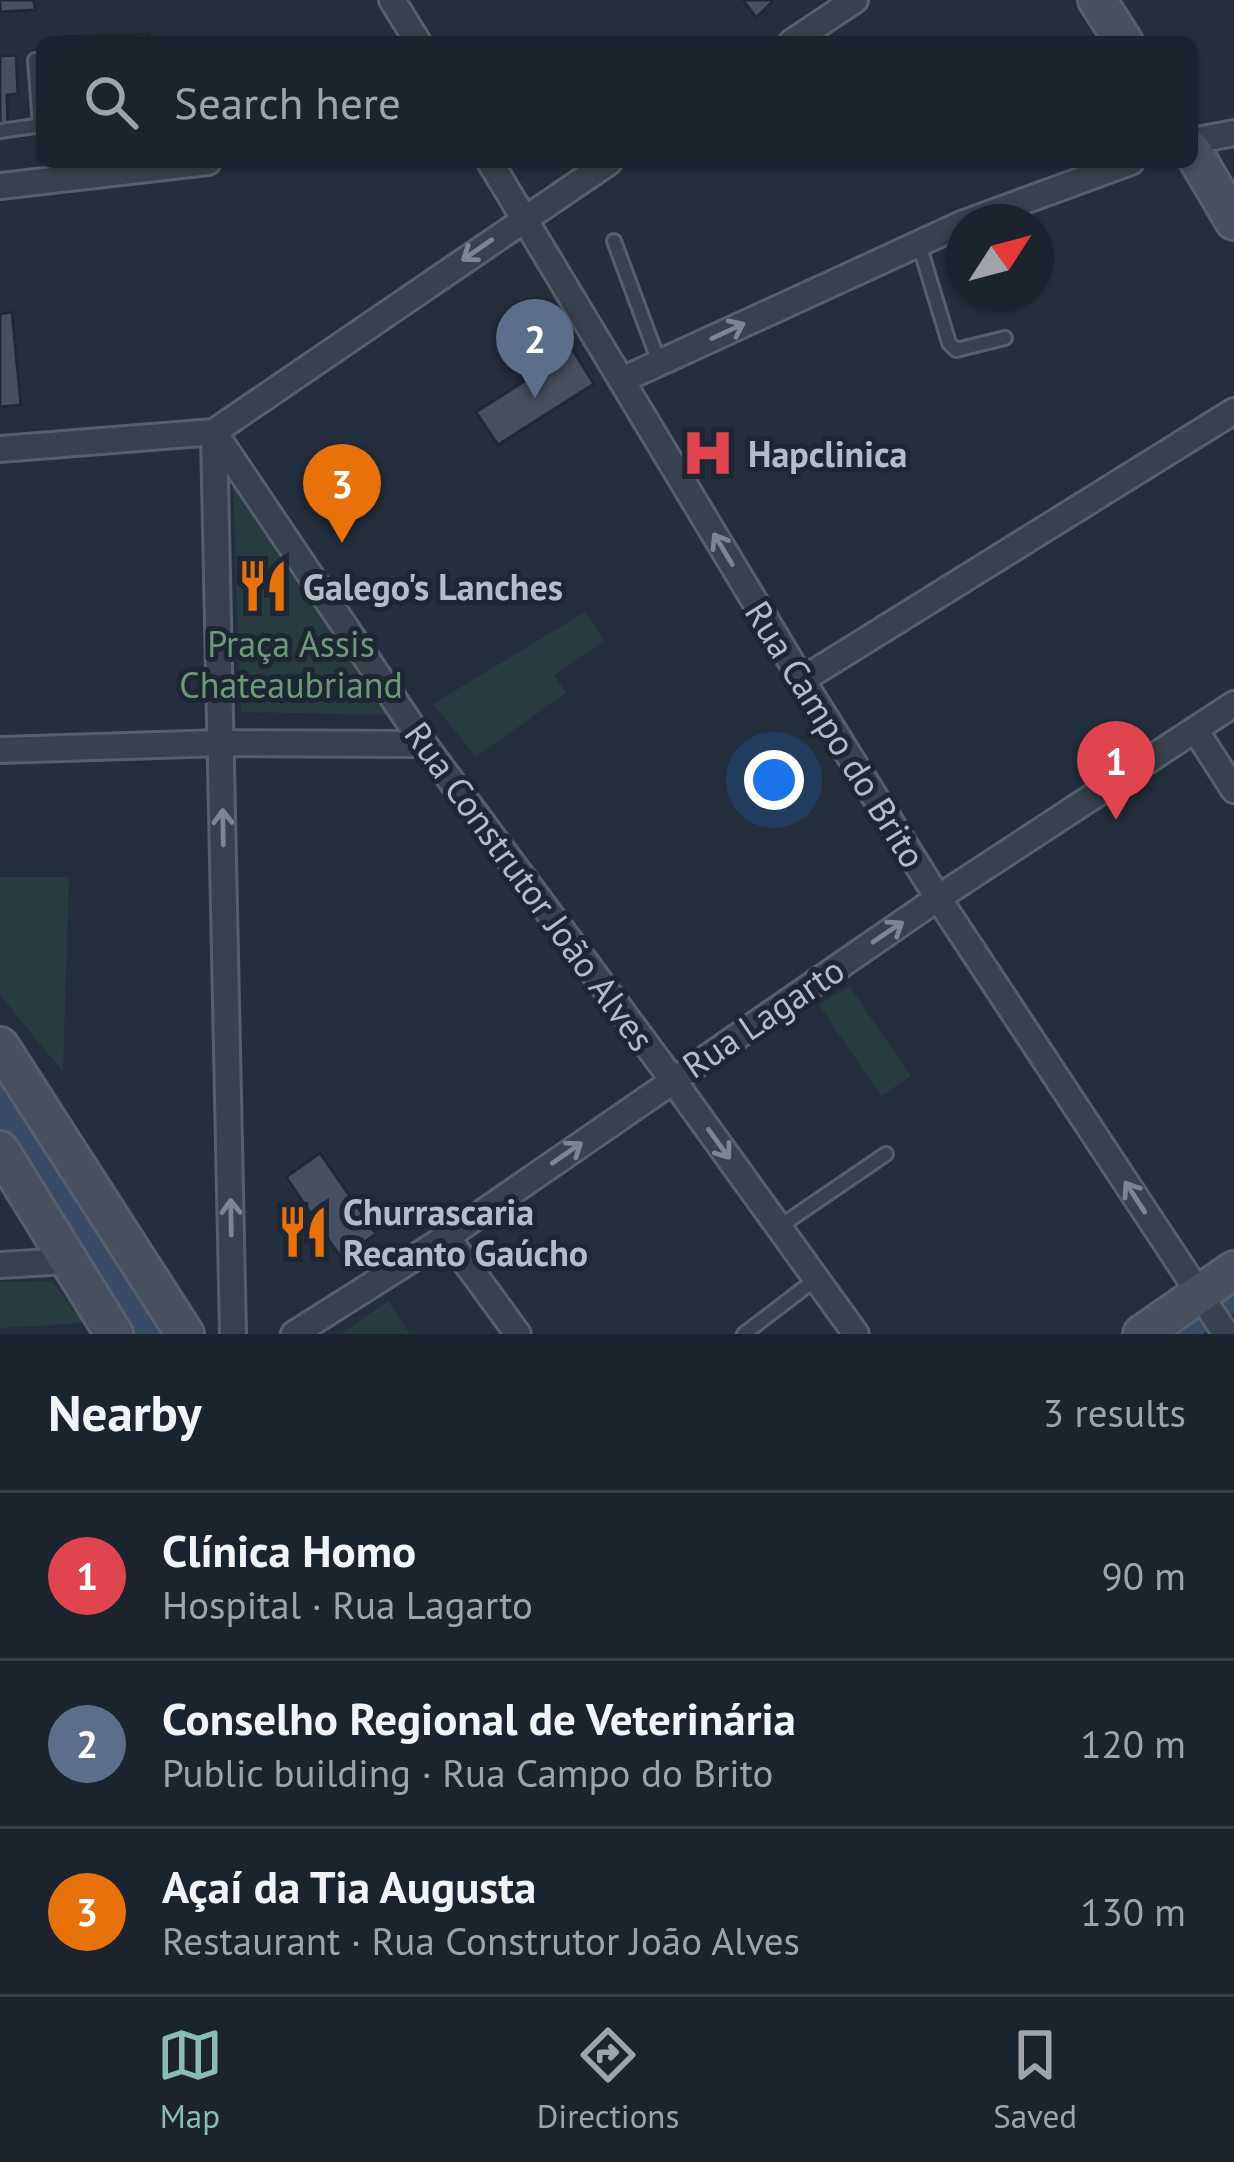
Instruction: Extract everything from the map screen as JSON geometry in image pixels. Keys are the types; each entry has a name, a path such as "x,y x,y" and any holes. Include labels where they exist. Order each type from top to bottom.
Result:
{"street":[{"path":"392,0 414,36"},
{"path":"804,0 819,24"},
{"path":"801,36 855,0"},
{"path":"1097,0 1120,36"},
{"path":"1198,140 1234,133"},
{"path":"1198,160 1234,221"},
{"path":"0,186 156,168"},
{"name":"Rua Campo do Brito","path":"494,168 938,898 1224,1332"},
{"path":"0,449 214,432 600,168"},
{"path":"1017,204 1115,168"},
{"path":"622,380 946,232"},
{"path":"802,680 1234,411"},
{"path":"214,432 233,1334"},
{"name":"Rua Construtor João Alves","path":"214,432 424,744 856,1334"},
{"name":"Rua Lagarto","path":"294,1334 447,1237 938,898 1234,704"},
{"path":"1196,730 1234,790"},
{"path":"0,750 221,743 424,744"},
{"path":"0,1046 185,1334"},
{"path":"0,1150 114,1334"},
{"path":"447,1237 518,1334"},
{"path":"0,1264 68,1261"},
{"path":"1142,1334 1202,1299 1234,1270"}],"lane":[{"path":"35,61 36,72"},
{"path":"0,131 36,126"},
{"path":"614,241 659,362"},
{"path":"919,244 949,343 956,350 1005,338"},
{"path":"779,1227 886,1154"},
{"path":"744,1334 816,1279"}],"green space":[{"name":"Praça Assis Chateaubriand","path":"233,487 388,715 241,712"},
{"path":"585,612 605,641 554,675 566,693 476,757 433,704"},
{"path":"0,877 69,877 63,1072 0,995"},
{"path":"849,986 911,1076 881,1096 819,1005"},
{"path":"52,1281 83,1323 0,1328 0,1282"},
{"path":"388,1301 410,1334 341,1334"}],"building":[{"path":"0,0 34,0 35,10 0,12"},
{"path":"743,0 774,0 756,18"},
{"path":"16,55 18,94 7,95 8,125 0,125 0,56"},
{"path":"12,312 21,405 0,407 0,314"},
{"path":"573,350 594,384 498,445 476,412"},
{"path":"320,1153 376,1234 341,1258 286,1177"}],"waterway":[{"path":"0,1100 147,1334"},
{"path":"1178,1334 1234,1297"}],"place":[{"name":"Conselho Regional de Veterinária","path":"535,398"},
{"name":"Hapclinica","path":"708,453"},
{"name":"Açaí da Tia Augusta","path":"342,543"},
{"name":"Galego's Lanches","path":"263,586"},
{"name":"Clínica Homo","path":"1116,820"},
{"name":"Churrascaria Recanto Gaúcho","path":"303,1232"}]}
